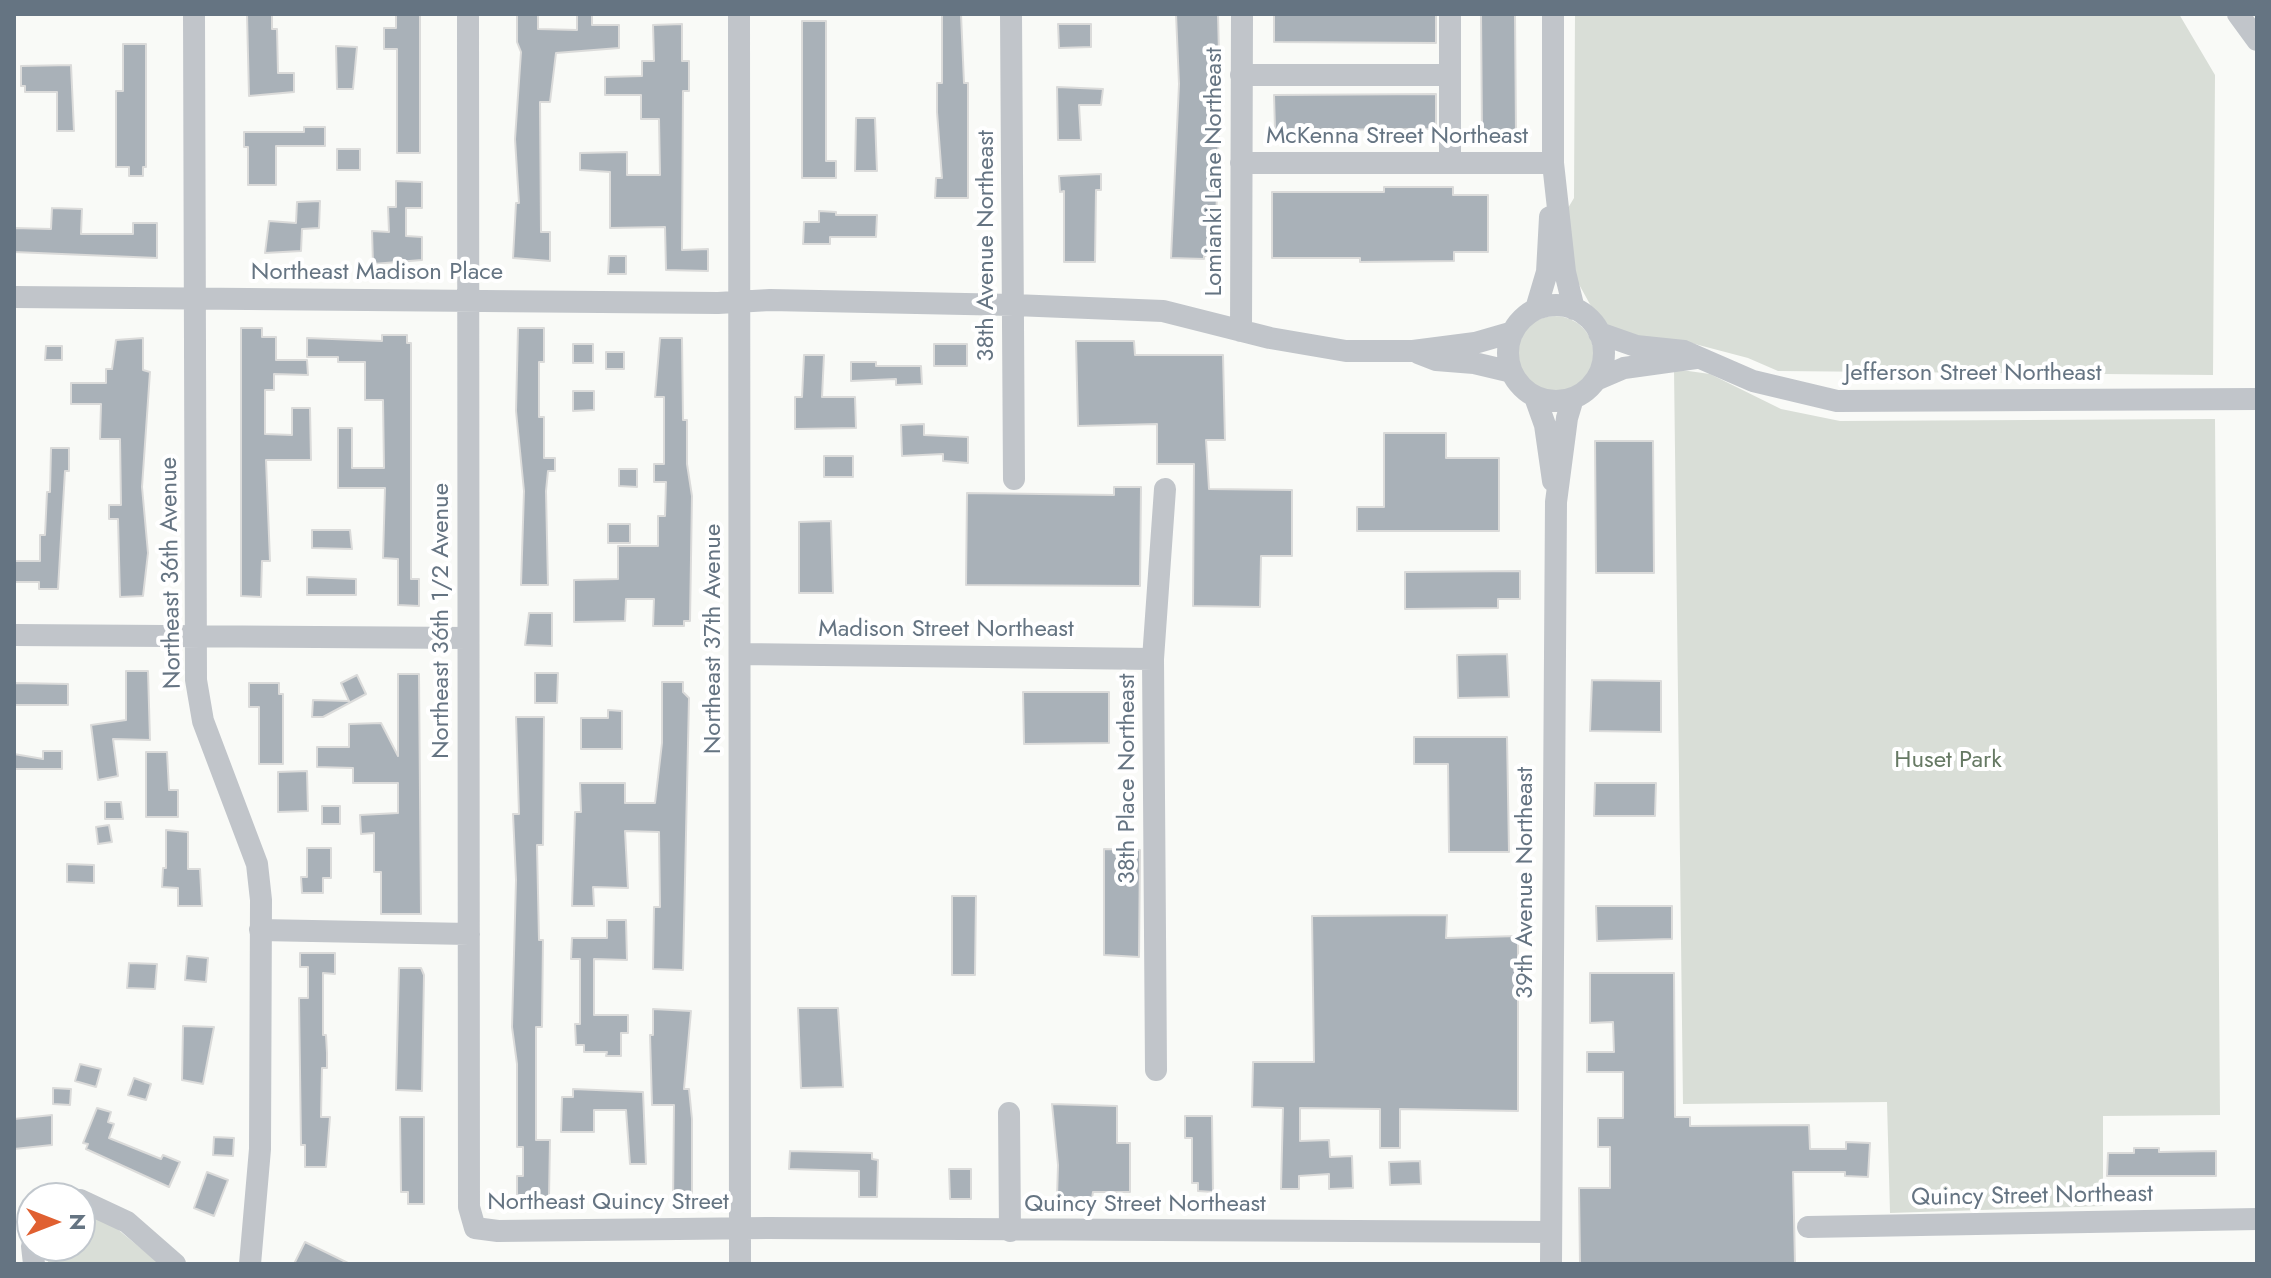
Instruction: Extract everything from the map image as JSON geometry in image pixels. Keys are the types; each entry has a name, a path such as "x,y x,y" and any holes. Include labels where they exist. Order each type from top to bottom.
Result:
{"street":[{"name":"Northeast 36th Avenue","path":"194,14 196,680 203,721 257,864 260,1149 250,1264"},
{"name":"Northeast 36th 1/2 Avenue","path":"468,14 469,1207 475,1228"},
{"name":"Northeast 37th Avenue","path":"739,14 740,1264"},
{"name":"38th Avenue Northeast","path":"1011,14 1014,479"},
{"name":"Lomianki Lane Northeast","path":"1241,331 1242,14"},
{"path":"1450,14 1450,163"},
{"path":"1553,14 1553,163 1565,272 1574,309"},
{"path":"2238,14 2257,40"},
{"path":"1241,75 1450,75"},
{"name":"McKenna Street Northeast","path":"1241,163 1553,163"},
{"path":"1536,309 1549,306 1574,309 1593,322 1599,333 1603,365 1596,380 1573,398 1548,401 1525,390 1512,372 1508,347 1513,332 1536,309 1547,272 1549,224 1556,188"},
{"name":"Northeast Madison Place","path":"14,297 739,303 770,300 1014,305"},
{"path":"1014,305 1163,311 1241,331 1346,351 1413,351 1475,343 1513,332"},
{"name":"Jefferson Street Northeast","path":"1599,333 1636,346 1669,348 1753,381 1837,401 2257,399"},
{"path":"1413,351 1436,360 1483,364 1512,372"},
{"name":"Jefferson Street Northeast","path":"1596,380 1624,368 1696,358"},
{"name":"39th Avenue Northeast","path":"1535,397 1545,425 1556,502"},
{"name":"39th Avenue Northeast","path":"1551,1264 1556,502 1567,418 1573,398"},
{"name":"38th Place Northeast","path":"1156,1070 1153,659 1165,489"},
{"path":"14,635 468,638"},
{"name":"Madison Street Northeast","path":"740,654 1153,659"},
{"path":"260,930 469,934"},
{"path":"1009,1113 1010,1231"},
{"path":"96,1207 127,1222 175,1264"},
{"name":"Quincy Street Northeast","path":"1808,1227 2257,1219"},
{"name":"Northeast Quincy Street","path":"475,1228 498,1231 740,1230"},
{"name":"Quincy Street Northeast","path":"740,1230 1551,1232"}],"green space":[{"path":"1575,14 2179,14 2215,75 2213,375 1778,371 1748,358 1691,343 1632,339 1602,326 1576,279 1568,208 1574,198"},
{"path":"1547,316 1563,316 1577,322 1588,333 1594,355 1588,377 1577,388 1563,394 1547,394 1533,388 1522,377 1516,363 1516,347 1522,333 1533,322"},
{"name":"Huset Park","path":"1674,369 1710,374 1781,409 1840,421 2215,419 2220,1115 2103,1116 2103,1206 1890,1213 1887,1102 1683,1104"},
{"path":"96,1217 110,1223 160,1264 48,1264 96,1262"}],"building":[{"path":"247,14 272,14 272,29 277,29 278,73 294,73 294,92 249,96"},
{"path":"396,14 420,14 420,153 397,153 397,49 384,49 384,28 396,28"},
{"path":"517,14 538,14 538,29 577,30 577,14 592,14 592,25 619,25 619,48 556,53 550,102 540,102 541,232 550,232 550,261 513,258 516,203 519,203 515,139 521,52 517,42"},
{"path":"942,14 961,14 964,83 968,83 968,198 935,198 936,178 942,178 937,83 942,83"},
{"path":"1176,14 1218,14 1220,95 1215,256 1204,256 1204,259 1171,258 1179,84"},
{"path":"1274,14 1436,14 1436,43 1274,42"},
{"path":"1481,14 1515,14 1516,135 1482,135"},
{"path":"802,21 826,21 826,161 836,161 836,178 802,178"},
{"path":"682,24 682,61 689,61 689,91 683,91 682,250 708,249 708,271 666,270 665,227 610,228 610,172 580,170 580,153 627,152 627,175 660,175 659,119 641,119 641,95 605,95 605,77 642,76 642,61 654,61 653,25"},
{"path":"1058,24 1091,24 1091,47 1059,48"},
{"path":"123,44 146,44 146,167 143,167 143,176 129,176 129,167 116,167 116,91 123,91"},
{"path":"336,46 357,47 353,89 337,89"},
{"path":"71,65 74,131 57,131 57,92 25,92 25,86 21,86 21,66"},
{"path":"1057,87 1103,89 1101,105 1079,105 1081,140 1058,140"},
{"path":"1436,94 1436,129 1275,130 1274,95"},
{"path":"856,118 875,118 877,171 855,171"},
{"path":"304,127 325,127 325,146 276,146 276,185 248,185 248,147 244,147 244,132 304,132"},
{"path":"337,149 360,149 360,170 337,170"},
{"path":"1101,174 1101,190 1096,190 1095,262 1064,262 1064,191 1060,192 1059,176"},
{"path":"396,181 422,182 422,208 406,208 406,236 422,237 422,260 373,264 372,231 389,232 388,207 396,207"},
{"path":"1384,187 1453,187 1453,195 1488,195 1488,252 1454,252 1454,261 1360,262 1360,258 1272,258 1272,192 1384,192"},
{"path":"320,201 319,228 302,229 301,251 265,253 269,221 296,223 297,202"},
{"path":"52,208 82,209 81,234 133,234 133,223 157,223 157,258 14,252 14,228 51,229"},
{"path":"819,211 836,212 836,215 877,215 876,237 830,237 830,244 803,244 804,222 819,222"},
{"path":"609,256 626,256 626,274 608,274"},
{"path":"241,328 262,328 262,337 276,337 276,360 307,360 308,375 274,374 274,390 265,390 265,434 292,435 292,408 310,408 311,460 266,460 270,561 262,561 261,597 241,596"},
{"path":"518,328 544,328 544,362 539,362 539,417 544,417 544,458 555,458 555,471 548,471 546,491 548,585 521,585 524,491 516,411"},
{"path":"382,335 407,335 407,343 411,343 411,579 419,579 419,606 398,605 398,559 383,558 385,488 338,488 338,428 352,428 352,468 384,468 383,400 365,400 365,362 338,362 338,357 307,357 307,338 382,341"},
{"path":"143,338 143,370 150,372 142,487 148,553 143,596 120,597 118,519 109,519 109,505 121,505 120,439 100,439 101,404 71,404 71,383 106,383 106,369 112,369 116,340"},
{"path":"660,338 682,338 683,420 687,420 687,464 692,496 690,621 684,621 684,626 653,626 654,599 626,599 625,621 574,622 574,580 618,579 618,546 658,546 658,516 665,516 666,482 654,482 654,464 664,464 664,397 655,397"},
{"path":"1076,341 1134,341 1135,355 1223,355 1225,440 1206,440 1209,489 1292,490 1292,556 1261,556 1260,607 1193,606 1194,464 1157,464 1157,424 1078,426"},
{"path":"573,344 593,344 593,363 573,363"},
{"path":"934,344 967,344 967,366 934,366"},
{"path":"46,346 62,346 62,360 45,360"},
{"path":"606,352 624,352 624,369 606,369"},
{"path":"804,355 824,355 822,397 855,397 856,428 795,429 795,397 802,397"},
{"path":"851,362 876,362 876,366 921,366 922,384 896,385 896,379 851,381"},
{"path":"573,391 594,391 594,410 573,411"},
{"path":"924,424 924,435 968,437 968,463 943,461 943,454 902,456 901,425"},
{"path":"1384,433 1446,433 1446,458 1499,458 1499,531 1357,531 1357,507 1384,507"},
{"path":"1595,441 1653,441 1654,573 1596,573"},
{"path":"51,448 69,448 69,471 65,471 58,589 39,589 39,582 14,582 14,561 40,561 40,535 45,535 47,492 50,492"},
{"path":"824,456 853,456 853,477 824,477"},
{"path":"619,469 637,469 637,487 619,486"},
{"path":"1114,487 1141,487 1140,586 966,585 967,493 1114,495"},
{"path":"831,521 833,593 799,593 799,522"},
{"path":"608,524 630,524 630,543 608,543"},
{"path":"312,530 350,530 352,549 312,548"},
{"path":"1520,571 1520,599 1498,599 1498,608 1405,609 1405,572"},
{"path":"307,577 356,579 356,595 307,595"},
{"path":"529,613 552,613 552,646 525,645"},
{"path":"1507,654 1509,697 1458,698 1457,655"},
{"path":"126,671 148,671 150,740 113,739 118,776 98,780 91,725 126,720"},
{"path":"535,673 558,673 557,703 535,703"},
{"path":"398,674 419,674 421,914 381,914 381,872 374,872 374,833 361,834 360,815 398,813 398,783 353,783 353,768 317,767 317,747 349,747 349,724 381,723 398,756"},
{"path":"357,675 366,694 323,717 312,717 313,700 349,701 341,683"},
{"path":"1592,680 1661,681 1661,732 1590,731"},
{"path":"662,682 683,682 683,692 689,698 683,970 653,969 654,907 660,907 659,832 625,831 628,888 593,887 594,906 572,906 575,812 581,812 580,783 625,783 625,803 655,803 662,743"},
{"path":"14,683 68,684 68,705 14,705"},
{"path":"249,683 279,683 279,694 283,694 283,764 259,764 259,707 249,707"},
{"path":"1023,692 1109,692 1109,743 1024,744"},
{"path":"608,710 622,711 622,749 581,749 581,718 608,718"},
{"path":"516,717 544,717 543,845 537,845 539,940 543,940 542,1027 536,1027 536,1140 550,1140 549,1197 517,1196 517,1176 523,1176 523,1147 517,1147 517,1064 512,1027 516,880 513,814 519,814"},
{"path":"1414,737 1507,737 1509,852 1449,852 1448,764 1414,764"},
{"path":"43,751 62,751 62,769 14,769 14,754 43,759"},
{"path":"146,752 167,752 169,790 178,790 178,817 146,817"},
{"path":"307,771 308,811 278,812 278,772"},
{"path":"1595,783 1656,783 1655,816 1594,816"},
{"path":"105,802 121,802 123,819 105,819"},
{"path":"322,806 340,806 340,824 322,824"},
{"path":"109,825 112,842 98,844 96,827"},
{"path":"166,830 188,832 188,869 200,869 202,906 178,906 178,888 162,887 163,868 166,868"},
{"path":"307,848 331,848 331,878 323,878 323,893 302,893 301,877 307,877"},
{"path":"1104,849 1140,850 1139,957 1104,955"},
{"path":"67,864 94,865 94,883 67,882"},
{"path":"952,896 976,896 975,975 952,975"},
{"path":"1596,906 1672,906 1672,939 1597,941"},
{"path":"1447,915 1446,938 1518,936 1518,1111 1400,1109 1400,1148 1380,1148 1380,1109 1300,1108 1300,1141 1329,1140 1330,1157 1352,1156 1353,1188 1329,1189 1329,1174 1299,1176 1299,1189 1281,1189 1283,1108 1252,1107 1253,1062 1314,1062 1312,916"},
{"path":"607,920 626,920 627,960 594,959 594,1015 628,1015 628,1033 621,1033 621,1056 606,1056 607,1052 584,1052 584,1045 576,1045 575,1024 580,1024 580,959 571,959 572,938 607,938"},
{"path":"300,953 335,953 335,974 323,973 323,1035 326,1035 327,1068 322,1068 321,1117 330,1117 326,1167 305,1167 305,1145 301,1145 299,998 308,998 308,967 300,967"},
{"path":"187,956 208,958 206,982 185,980"},
{"path":"129,963 157,964 155,989 127,988"},
{"path":"399,968 421,968 424,975 422,1091 396,1090"},
{"path":"1590,973 1674,973 1675,1117 1690,1117 1690,1126 1809,1125 1810,1149 1846,1149 1846,1142 1870,1143 1868,1177 1845,1176 1845,1172 1793,1172 1795,1264 1580,1264 1579,1188 1610,1188 1610,1147 1598,1147 1598,1118 1623,1118 1623,1072 1587,1072 1587,1052 1614,1052 1613,1022 1590,1023"},
{"path":"798,1008 838,1008 843,1087 801,1088"},
{"path":"653,1009 691,1011 684,1089 689,1089 692,1119 692,1205 673,1205 674,1105 652,1105 650,1035 653,1035"},
{"path":"183,1026 214,1027 203,1084 182,1080"},
{"path":"80,1064 101,1069 96,1087 75,1081"},
{"path":"134,1078 151,1084 146,1100 128,1095"},
{"path":"53,1088 71,1089 70,1105 53,1104"},
{"path":"573,1089 643,1092 646,1164 630,1164 626,1110 594,1110 594,1132 561,1132 562,1097 573,1097"},
{"path":"1052,1104 1117,1106 1117,1143 1130,1143 1130,1192 1093,1192 1092,1198 1057,1197 1058,1165"},
{"path":"97,1108 111,1112 108,1122 114,1124 109,1138 161,1159 163,1155 180,1162 169,1187 86,1149 88,1144 83,1143"},
{"path":"52,1115 52,1145 14,1149 14,1119"},
{"path":"1185,1116 1212,1116 1213,1192 1198,1191 1198,1183 1192,1183 1192,1138 1185,1138"},
{"path":"400,1117 424,1117 424,1204 408,1204 408,1192 401,1192"},
{"path":"214,1137 234,1138 233,1156 213,1155"},
{"path":"2134,1148 2159,1148 2159,1152 2216,1151 2216,1176 2107,1176 2108,1153 2134,1153"},
{"path":"790,1151 872,1153 872,1159 878,1160 877,1197 859,1197 859,1171 789,1169"},
{"path":"1420,1161 1421,1184 1390,1185 1389,1162"},
{"path":"949,1169 971,1169 971,1199 950,1199"},
{"path":"207,1172 228,1180 214,1216 194,1208"},
{"path":"305,1242 350,1264 294,1264"}]}
